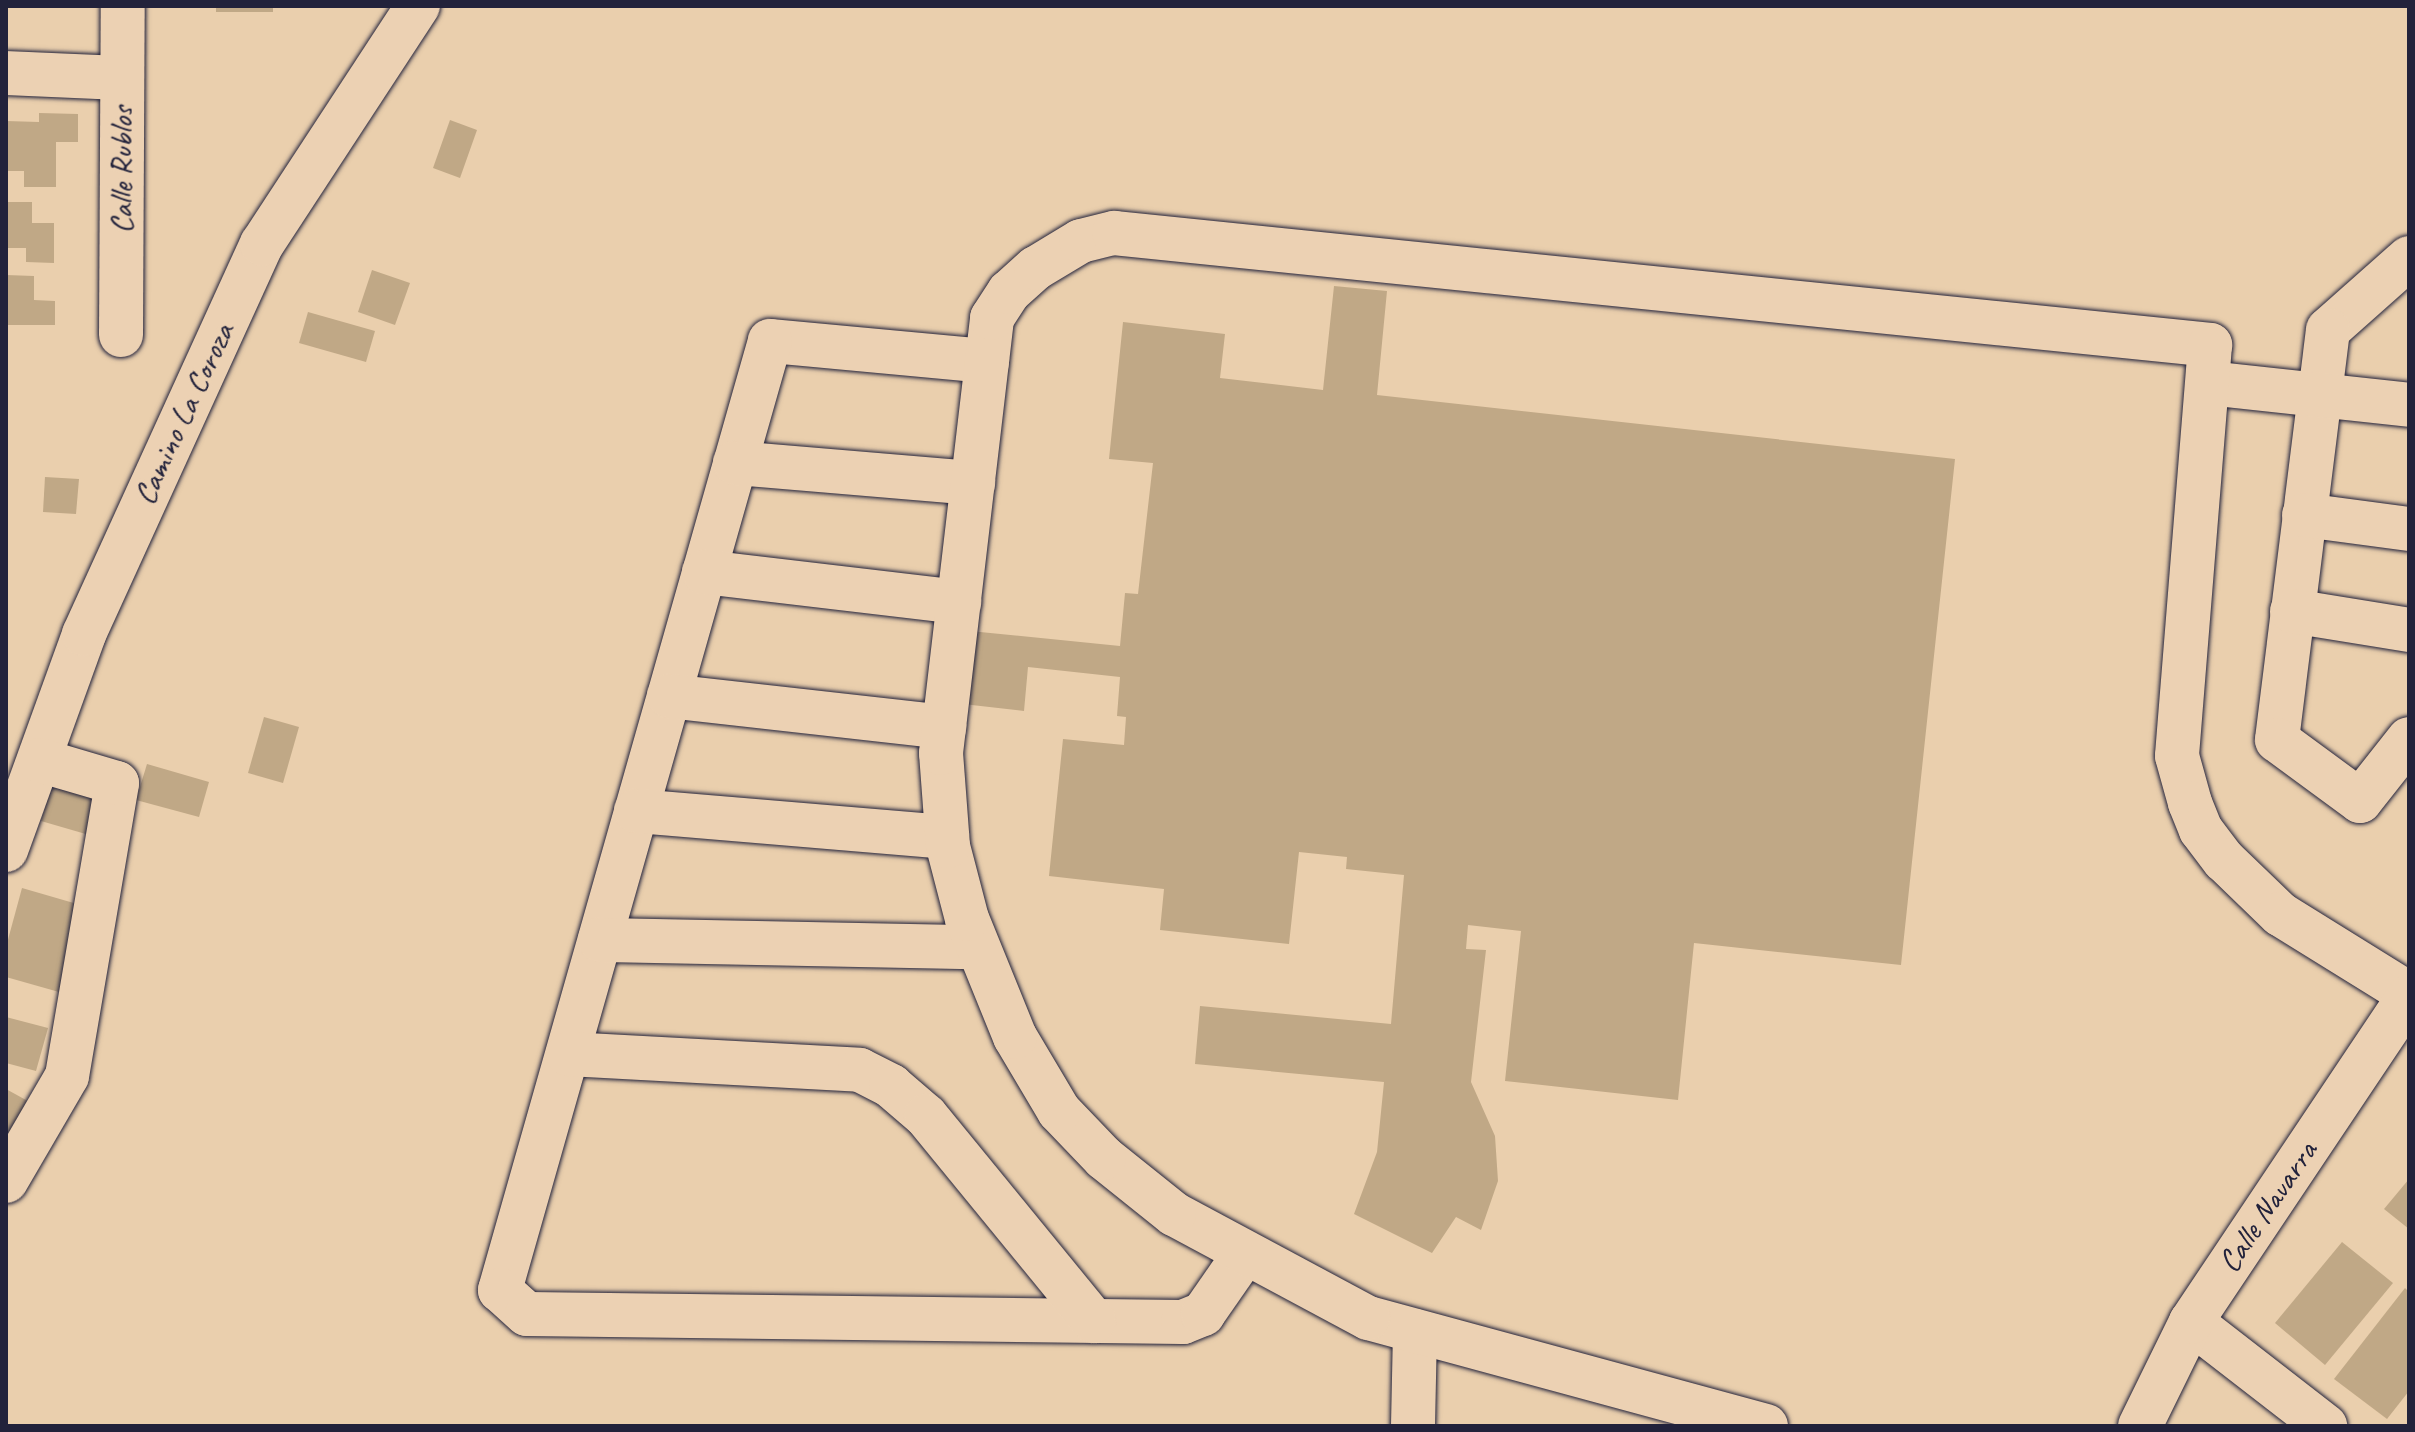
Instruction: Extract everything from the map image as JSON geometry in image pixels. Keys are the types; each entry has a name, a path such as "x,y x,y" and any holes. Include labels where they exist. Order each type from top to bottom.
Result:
{"street":[{"name":"Calle Rublos","path":"121,335 123,6"},
{"name":"Camino La Coroza","path":"6,850 84,634 262,244 418,6"},
{"path":"6,73 122,78"},
{"path":"1766,1426 1368,1318 1244,1255 1174,1214 1104,1158 1059,1111 1015,1037 977,947 947,837 944,727 992,318 1009,292 1036,268 1081,241 1114,233 2210,345 2177,756 2190,803 2224,860 2280,914 2409,995"},
{"path":"2409,258 2328,330 2277,740 2360,801 2409,739"},
{"path":"987,361 770,341 500,1290 527,1314 1183,1322 1203,1314 1244,1255"},
{"path":"2208,383 2409,405"},
{"path":"735,463 973,483"},
{"path":"2304,515 2409,529"},
{"path":"704,572 959,602"},
{"path":"2292,611 2409,630"},
{"path":"669,696 944,727"},
{"path":"6,1181 67,1076 117,783 39,760"},
{"path":"636,811 947,837"},
{"path":"600,940 977,947"},
{"name":"Calle Navarra","path":"2140,1426 2191,1322 2409,995"},
{"path":"568,1054 860,1070 891,1086 926,1116 1094,1321"},
{"path":"2191,1322 2325,1426"},
{"path":"1413,1426 1415,1331"}],"building":[{"path":"216,6 273,6 273,12 216,12"},
{"path":"39,113 78,114 78,142 56,142 56,187 24,187 24,171 6,171 6,121 39,122"},
{"path":"450,120 477,130 460,178 433,168"},
{"path":"6,202 32,202 32,223 54,223 54,263 26,262 26,248 6,248"},
{"path":"372,270 410,283 395,325 358,312"},
{"path":"6,275 34,276 34,300 55,301 55,325 6,325"},
{"path":"1334,286 1387,291 1377,395 1955,459 1901,965 1694,943 1678,1100 1505,1081 1521,931 1468,925 1466,949 1486,950 1471,1082 1495,1136 1498,1181 1481,1230 1456,1217 1432,1253 1354,1214 1377,1152 1384,1082 1195,1064 1200,1006 1391,1024 1404,875 1346,869 1347,857 1299,852 1289,944 1160,930 1164,889 1049,876 1063,739 1124,745 1126,717 1117,716 1120,677 1028,667 1024,711 963,704 970,631 1120,646 1125,593 1138,594 1153,463 1109,459 1123,322 1225,334 1220,378 1323,390"},
{"path":"308,312 375,331 366,362 299,343"},
{"path":"45,477 79,479 76,514 43,512"},
{"path":"264,717 299,727 283,783 248,773"},
{"path":"147,764 209,782 199,817 136,800"},
{"path":"56,769 110,784 96,837 41,821"},
{"path":"22,888 84,906 59,992 6,977 6,947"},
{"path":"6,1017 48,1028 36,1071 6,1063"},
{"path":"6,1089 35,1105 6,1157"},
{"path":"2409,1179 2409,1229 2384,1209"},
{"path":"2342,1242 2393,1283 2325,1365 2275,1323"},
{"path":"2405,1288 2409,1292 2409,1391 2387,1419 2334,1379"}]}
